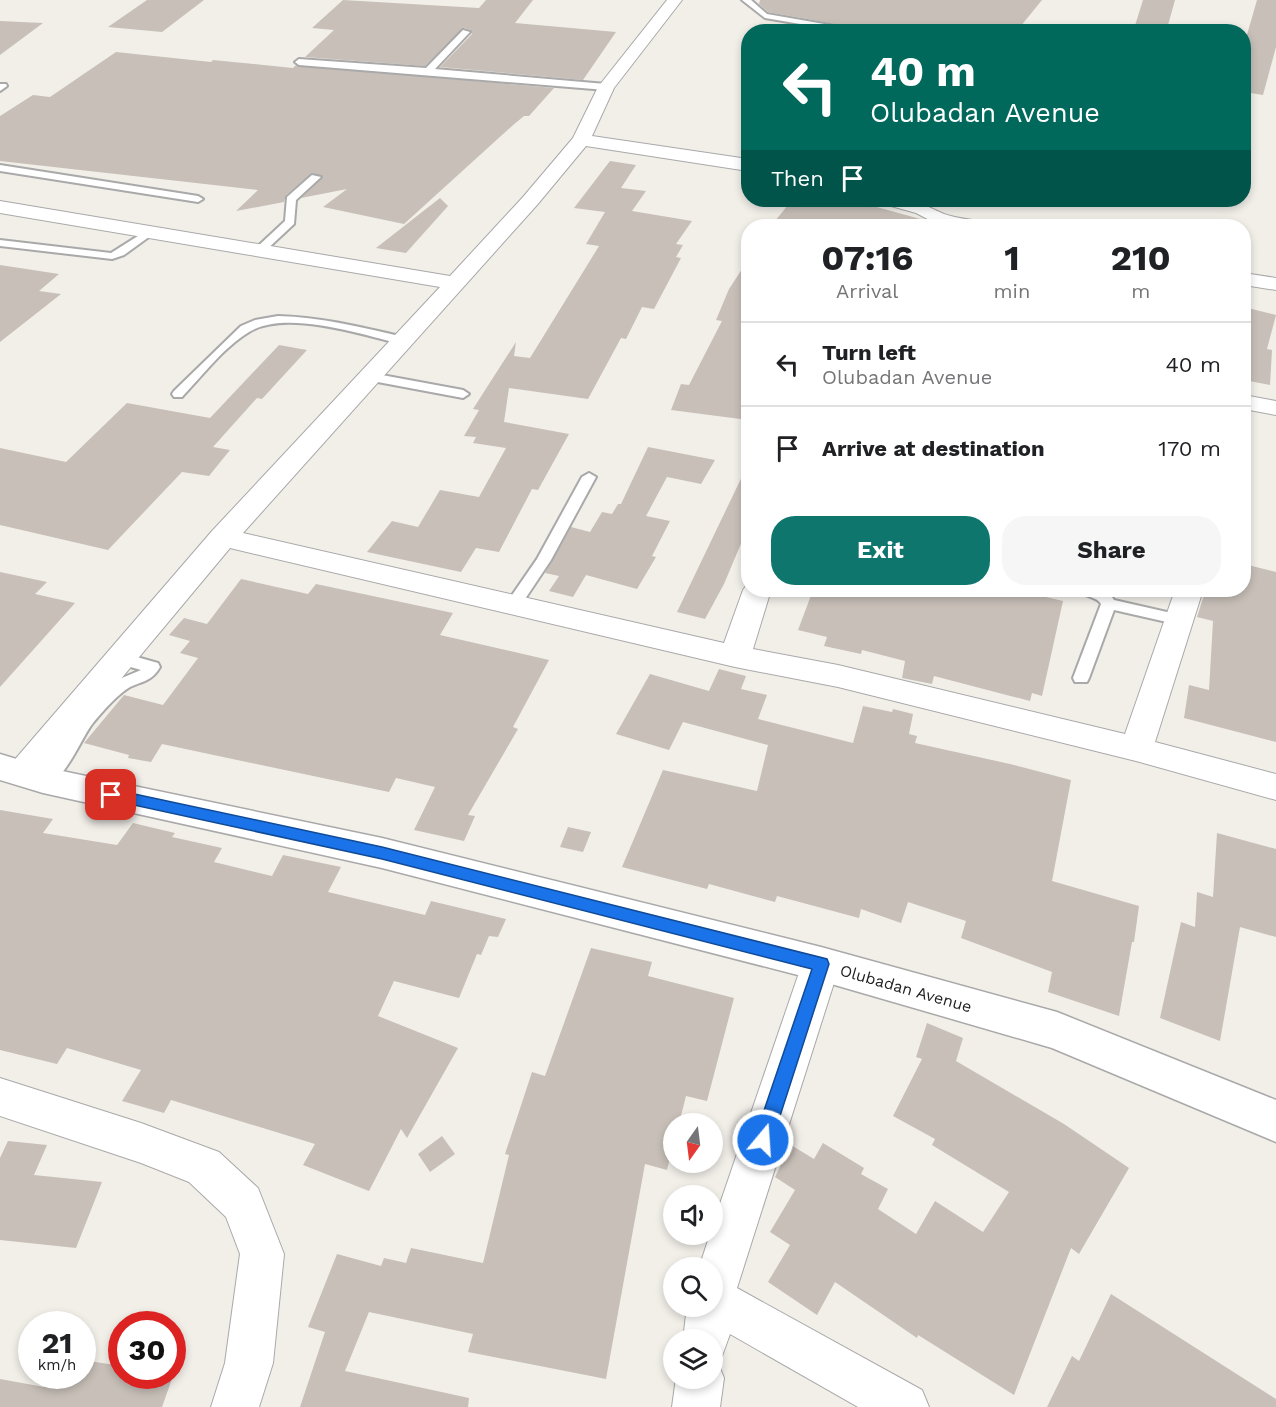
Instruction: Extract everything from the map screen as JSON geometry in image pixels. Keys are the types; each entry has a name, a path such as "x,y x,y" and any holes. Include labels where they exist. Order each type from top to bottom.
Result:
{"street":[{"path":"22,773 81,715 119,658 222,537 530,201 581,140 606,87 675,0"},
{"path":"581,140 741,164"},
{"path":"0,207 456,283"},
{"path":"916,207 923,209 929,219"},
{"path":"1251,280 1276,284"},
{"path":"1251,403 1276,408"},
{"path":"222,537 735,656 838,676 1136,748 1276,787"},
{"path":"735,656 755,597"},
{"path":"1136,748 1187,597"},
{"name":"Olubadan Avenue","path":"22,773 382,853 821,964 1057,1031 1276,1121"},
{"path":"723,1262 821,964"},
{"path":"0,1097 141,1143 204,1167 243,1203 262,1254 249,1364 235,1407"},
{"path":"723,1305 905,1407"},
{"path":"696,1407 698,1389"}],"lane":[{"path":"746,0 765,16 816,24"},
{"path":"428,70 466,32"},
{"path":"299,62 428,70 606,87"},
{"path":"0,168 198,199"},
{"path":"260,250 290,222 291,199 316,177"},
{"path":"0,243 112,256 120,253 149,232"},
{"path":"178,394 246,327 267,319 288,318 404,340"},
{"path":"371,377 463,394"},
{"path":"514,604 544,560 589,477"},
{"path":"1081,678 1109,604 1106,597"},
{"path":"1109,604 1180,620"},
{"path":"81,715 123,684 146,675 152,667 119,658"}],"building":[{"path":"147,0 204,0 162,32 108,27"},
{"path":"343,0 479,8 486,0 533,0 515,23 616,32 583,80 440,67 472,34 471,30 464,28 425,66 305,57 334,30 312,28"},
{"path":"760,0 1042,0 1022,24 835,24 768,12 759,4"},
{"path":"1143,0 1175,0 1168,24 1136,24"},
{"path":"1257,0 1276,0 1276,47 1263,95 1251,93 1250,24"},
{"path":"0,21 43,23 0,55"},
{"path":"116,52 211,62 213,60 293,68 296,65 554,88 529,116 524,116 512,126 404,224 323,207 347,189 301,198 323,177 312,173 286,195 284,202 236,211 258,190 0,161 0,116 33,95 50,97"},
{"path":"610,161 636,165 621,188 646,191 632,211 692,221 676,244 683,245 676,257 681,258 654,309 642,307 626,339 621,338 588,399 509,388 504,422 569,434 538,490 532,489 499,552 476,548 461,572 367,552 392,521 418,527 440,490 479,497 506,448 473,443 476,437 464,436 479,410 473,409 516,342 514,356 530,358 599,246 586,244 605,212 574,208"},
{"path":"440,198 448,206 406,253 376,248"},
{"path":"786,207 877,207 920,219 777,219"},
{"path":"0,265 59,274 39,291 61,294 0,342"},
{"path":"741,271 741,419 671,410 681,384 689,385 722,321 716,320 729,289"},
{"path":"1251,309 1276,315 1267,349 1272,350 1270,385 1251,381"},
{"path":"279,345 307,350 262,399 257,398 213,447 230,450 209,476 182,472 108,550 0,525 0,448 66,462 127,403 210,418"},
{"path":"648,447 715,460 701,484 667,477 646,516 670,521 652,556 656,557 637,589 586,575 573,597 549,591 559,576 545,573 571,527 590,532 602,512 612,514 618,504 621,504"},
{"path":"741,479 741,544 724,584 705,619 677,612"},
{"path":"1251,566 1276,572 1276,742 1184,718 1189,685 1209,690 1213,621 1197,617 1203,597 1251,597"},
{"path":"0,572 47,582 35,594 75,603 0,687"},
{"path":"241,579 308,594 316,584 453,613 440,635 549,660 513,727 518,729 468,815 475,816 464,841 414,830 435,787 396,778 389,792 162,744 151,762 128,758 129,755 84,743 124,695 163,705 198,658 180,653 190,641 169,635 184,618 207,624"},
{"path":"810,597 1046,597 1063,601 1042,696 1032,693 1030,701 934,676 932,684 902,678 905,661 862,650 861,654 824,646 827,637 798,630"},
{"path":"719,669 746,676 741,689 767,695 758,719 853,743 863,706 892,712 893,709 913,714 909,734 917,736 915,743 1071,780 1052,881 1139,906 1119,1016 1048,992 1052,972 961,938 966,921 908,902 901,923 861,909 859,918 777,896 775,902 709,884 707,889 622,867 663,770 757,791 768,745 683,722 669,750 616,734 650,674 709,691"},
{"path":"0,810 53,819 43,833 117,845 133,823 175,833 172,837 222,848 214,862 272,876 283,855 341,867 328,892 425,915 431,901 506,919 498,937 489,936 481,955 477,954 459,998 394,981 378,1016 458,1048 407,1138 401,1129 369,1191 303,1165 315,1144 171,1100 164,1113 122,1101 141,1070 67,1048 57,1064 0,1050"},
{"path":"568,827 591,832 583,852 560,847"},
{"path":"1217,833 1276,849 1276,937 1240,927 1220,1041 1160,1018 1181,922 1195,927 1197,892 1213,897"},
{"path":"591,948 652,962 648,976 734,998 707,1101 686,1096 682,1113 663,1113 663,1169 645,1164 606,1379 468,1352 473,1334 369,1312 345,1371 469,1398 468,1407 300,1407 325,1332 308,1327 337,1254 381,1266 384,1258 406,1263 411,1248 483,1263 509,1155 505,1154 532,1072 545,1076"},
{"path":"927,1023 963,1038 956,1061 1064,1124 1129,1168 1079,1254 1071,1248 1014,1395 918,1335 917,1338 835,1282 817,1315 768,1282 790,1245 770,1232 795,1190 775,1177 791,1145 814,1159 823,1143 864,1168 861,1174 888,1189 878,1209 916,1234 935,1201 983,1232 1009,1192 932,1145 935,1139 893,1116 922,1059 916,1057"},
{"path":"442,1136 455,1154 430,1172 418,1154"},
{"path":"8,1141 47,1145 34,1175 102,1182 76,1248 0,1240 0,1158"},
{"path":"1111,1294 1276,1399 1276,1407 1047,1407 1072,1356 1079,1361"},
{"path":"96,1362 108,1364 108,1389 168,1389 162,1407 0,1407 0,1379 18,1382 18,1389 96,1389"}],"route":[{"path":"111,795 382,853 821,964 763,1140"}]}
